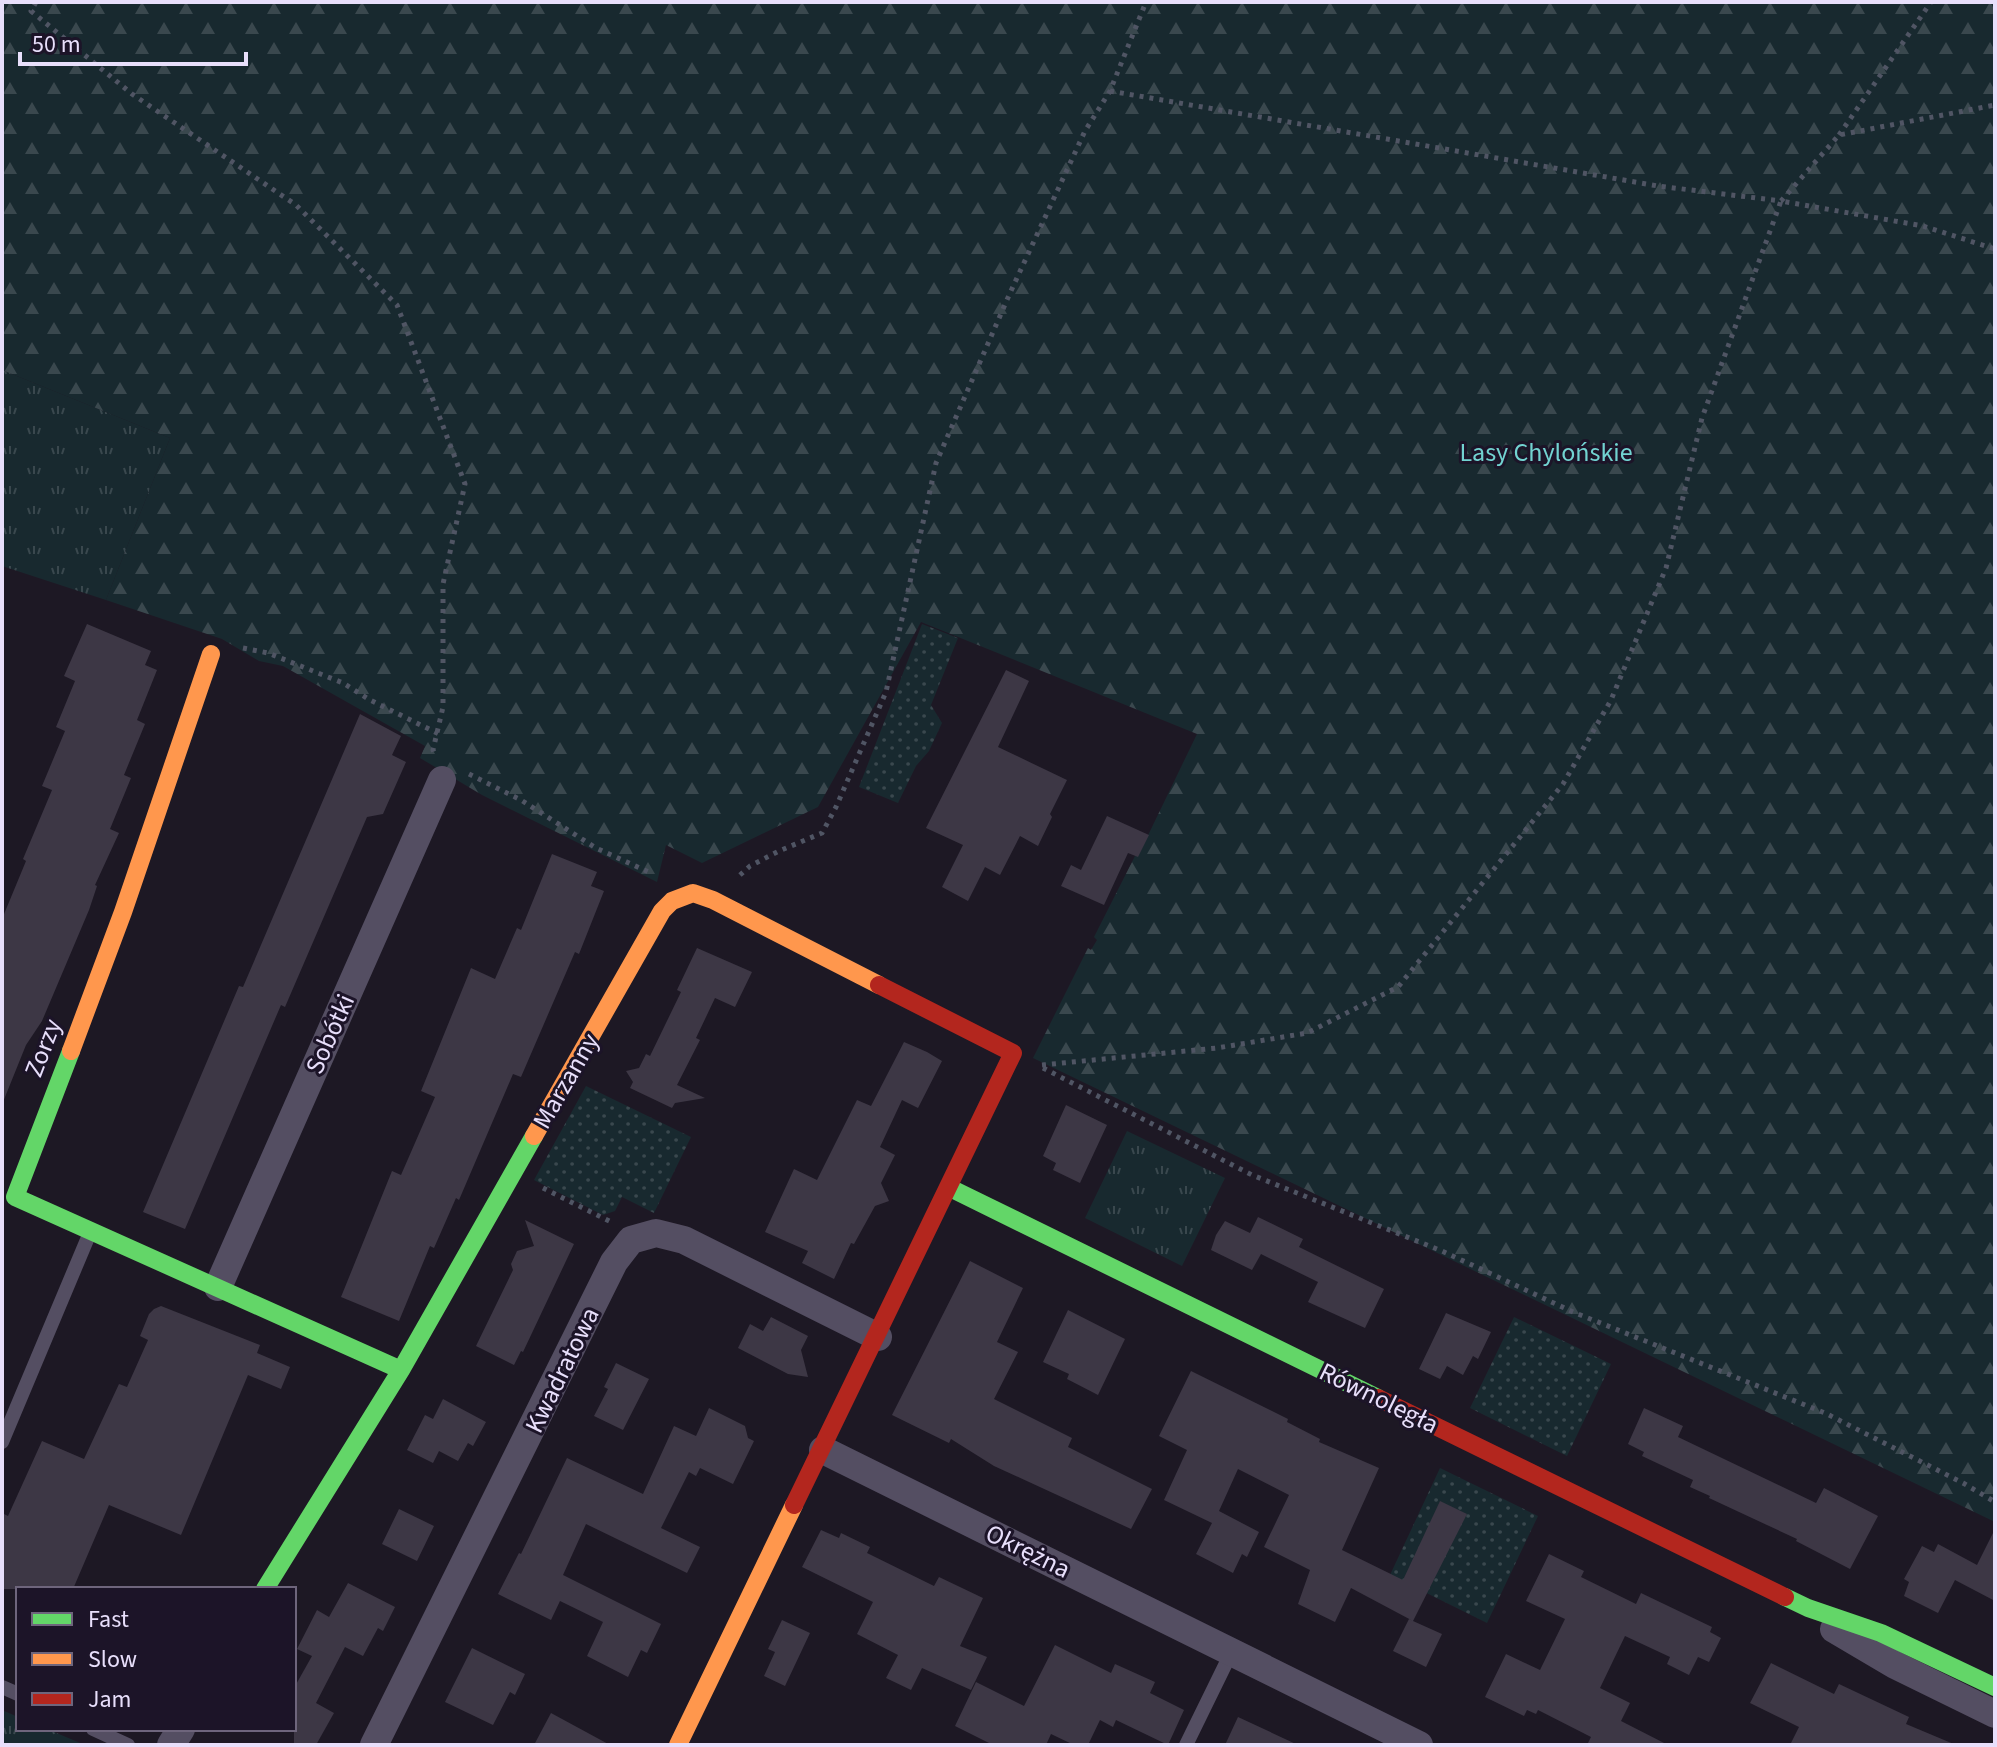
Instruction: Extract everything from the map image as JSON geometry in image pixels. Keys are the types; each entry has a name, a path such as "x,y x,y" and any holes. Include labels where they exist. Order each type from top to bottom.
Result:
{"street":[{"name":"Zorzy","path":"211,654 123,912 8,1195 401,1370"},
{"name":"Sobótki","path":"218,1287 442,780"},
{"path":"678,1745 1013,1053 713,900 693,893"},
{"name":"Marzanny","path":"266,1587 401,1370 662,911 672,901 693,893"},
{"name":"Równoległa","path":"950,1188 1808,1608 1846,1618 1900,1640 1995,1687"},
{"path":"631,1240 656,1233 684,1240 878,1337"},
{"name":"Kwadratowa","path":"374,1745 614,1262 631,1240"},
{"name":"Okrężna","path":"823,1450 1419,1745"},
{"name":"Równoległa","path":"1808,1608 1841,1635 1995,1714"}],"lane":[{"path":"2,1442 91,1231"},
{"path":"1186,1745 1232,1651"},
{"path":"97,1731 128,1745"}],"path":[{"path":"36,2 31,11 132,94 296,205 397,305 465,484 443,584 443,707 433,750 442,780 464,772 521,800 596,848 693,893"},
{"path":"713,900 750,866 822,833 836,807 886,692 936,463 1085,131 1110,91 1146,2"},
{"path":"1931,2 1839,135 1781,201 1702,418 1666,568 1611,700 1563,784 1398,987 1307,1033 1217,1048 1037,1065 1252,1175 1442,1251 1573,1312 1825,1413 1995,1502"},
{"path":"1110,91 1658,186 1781,201 1923,226 1995,249"},
{"path":"1839,135 1995,105"},
{"path":"211,654 247,647 268,653 343,683 439,734"},
{"path":"513,1173 614,1223 631,1240"}],"green space":[{"name":"Lasy Chylońskie","path":"2,2 1995,2 1995,1522 1033,1058 1088,948 1091,950 1097,940 1094,937 1135,856 1138,856 1197,734 921,622 818,807 702,863 666,845 657,882 482,795 420,758 425,746 283,666 259,661 222,639 106,600 170,438 2,370"},
{"path":"2,370 170,438 106,600 2,566"},
{"path":"922,624 958,638 931,705 942,723 898,803 859,787"},
{"path":"586,1086 691,1137 654,1213 622,1197 615,1211 603,1215 534,1180"},
{"path":"1127,1131 1225,1178 1182,1266 1085,1218"},
{"path":"1514,1317 1611,1364 1567,1456 1470,1408"},
{"path":"1440,1468 1538,1516 1487,1623 1390,1575"},
{"path":"2,1710 16,1716 16,1731 52,1731 85,1745 2,1745"}],"building":[{"path":"87,624 151,651 145,665 157,670 137,720 145,724 124,775 131,778 110,829 119,833 95,885 89,910 42,1021 26,1045 3,1102 2,919 52,790 42,786 65,731 56,727 75,681 64,676"},
{"path":"1006,670 1029,681 998,747 1067,780 1038,846 1020,836 1000,875 985,867 968,901 942,887 963,845 926,828"},
{"path":"360,714 401,736 392,755 406,762 383,814 367,817 285,1007 281,1005 185,1229 143,1212"},
{"path":"1107,816 1149,835 1138,857 1128,853 1104,905 1061,886 1071,865 1081,870"},
{"path":"552,854 597,872 591,886 604,891 579,954 575,952 521,1077 513,1074 459,1200 456,1198 434,1248 430,1246 399,1321 341,1297 392,1171 401,1175 435,1097 421,1091 471,968 495,979 517,928 521,930"},
{"path":"697,948 752,972 735,1007 715,998 696,1038 700,1040 677,1085 705,1098 675,1103 672,1108 630,1088 633,1082 626,1071 639,1068 646,1054 650,1056 681,992 677,990"},
{"path":"904,1042 942,1061 918,1108 902,1100 880,1147 895,1155 881,1183 889,1201 875,1206 854,1244 851,1243 834,1279 802,1263 808,1251 765,1232 794,1169 817,1180 857,1100 871,1106"},
{"path":"1066,1105 1107,1125 1080,1183 1053,1170 1056,1163 1043,1156"},
{"path":"1258,1217 1303,1239 1299,1247 1384,1289 1365,1328 1308,1302 1318,1282 1261,1254 1252,1270 1211,1250 1225,1221 1250,1233"},
{"path":"525,1220 574,1244 514,1365 476,1346 513,1270 511,1264 517,1251 534,1246"},
{"path":"970,1261 1023,1288 997,1342 1018,1352 994,1399 1072,1438 1068,1447 1152,1489 1131,1529 994,1466 951,1439 949,1443 892,1415"},
{"path":"161,1306 260,1345 257,1353 290,1367 281,1389 248,1375 181,1535 109,1505 74,1587 2,1589 2,1513 8,1516 42,1441 84,1459 119,1384 127,1387 148,1340 140,1336 154,1309"},
{"path":"1068,1310 1125,1339 1098,1395 1067,1379 1069,1374 1043,1362"},
{"path":"1446,1313 1491,1332 1478,1359 1473,1356 1463,1375 1447,1366 1440,1379 1419,1369"},
{"path":"771,1317 808,1336 801,1350 808,1377 788,1374 738,1348 750,1324 763,1331"},
{"path":"616,1363 649,1379 623,1430 594,1416 608,1389 604,1387"},
{"path":"1191,1371 1288,1419 1287,1422 1320,1439 1319,1442 1379,1468 1342,1550 1403,1580 1440,1501 1467,1514 1413,1621 1351,1588 1335,1622 1298,1604 1310,1570 1264,1547 1289,1495 1238,1469 1219,1511 1259,1532 1247,1557 1242,1554 1233,1573 1196,1554 1212,1523 1164,1500 1187,1450 1159,1436"},
{"path":"443,1399 486,1422 473,1446 468,1443 458,1461 439,1451 433,1463 407,1450 425,1415 433,1419"},
{"path":"709,1408 745,1426 748,1438 754,1441 733,1484 700,1468 696,1476 689,1472 661,1528 700,1547 687,1573 586,1524 563,1575 661,1624 647,1653 641,1650 628,1677 587,1656 603,1622 560,1601 551,1620 498,1594 521,1554 567,1458 643,1494 674,1426 696,1436"},
{"path":"1644,1408 1683,1426 1678,1437 1816,1503 1824,1488 1878,1516 1850,1569 1797,1539 1709,1498 1690,1487 1693,1480 1642,1456 1644,1452 1628,1444"},
{"path":"399,1509 434,1526 417,1561 382,1544"},
{"path":"1995,1529 1995,1601 1955,1580 1938,1613 1904,1596 1909,1582 1904,1579 1922,1546 1934,1552 1938,1544 1977,1565"},
{"path":"821,1530 839,1538 841,1533 870,1547 867,1553 934,1586 939,1577 983,1598 960,1646 987,1657 971,1690 922,1668 911,1690 886,1678 898,1655 857,1634 873,1602 802,1567"},
{"path":"1549,1554 1584,1571 1581,1577 1636,1604 1641,1593 1712,1627 1710,1632 1721,1638 1709,1662 1698,1657 1689,1675 1667,1664 1670,1657 1625,1636 1600,1688 1630,1703 1621,1721 1668,1745 1587,1745 1591,1737 1538,1710 1536,1714 1527,1710 1524,1716 1485,1697 1506,1654 1540,1670 1565,1619 1526,1601"},
{"path":"348,1583 395,1607 383,1631 378,1628 363,1656 345,1647 316,1703 334,1713 316,1745 294,1745 296,1684 312,1656 297,1649 317,1610 329,1617"},
{"path":"1409,1619 1442,1634 1426,1667 1393,1651"},
{"path":"782,1620 810,1633 785,1686 764,1676 775,1652 768,1649"},
{"path":"1055,1645 1111,1673 1115,1664 1155,1682 1150,1693 1184,1710 1168,1745 1116,1720 1113,1727 1100,1720 1088,1745 1074,1745 1051,1734 1046,1745 993,1745 955,1726 976,1682 1024,1706"},
{"path":"472,1648 525,1674 515,1695 510,1692 493,1725 445,1702"},
{"path":"1771,1663 1834,1694 1839,1684 1909,1717 1906,1724 1956,1745 1790,1745 1799,1727 1750,1703"},
{"path":"551,1713 610,1745 534,1745"},
{"path":"1238,1717 1298,1745 1225,1745"}],"traffic: fast":[{"path":"71,1051 15,1197 401,1370"},
{"path":"266,1587 401,1370 534,1136"},
{"path":"950,1188 1378,1398"},
{"path":"1785,1597 1881,1633 1995,1687"}],"traffic: slow":[{"path":"71,1051 123,912 211,654"},
{"path":"534,1136 662,911 672,901 693,893 713,900 879,985"},
{"path":"678,1745 794,1505"}],"traffic: jam":[{"path":"794,1505 1013,1053 879,985"},
{"path":"1378,1398 1785,1597"}]}
